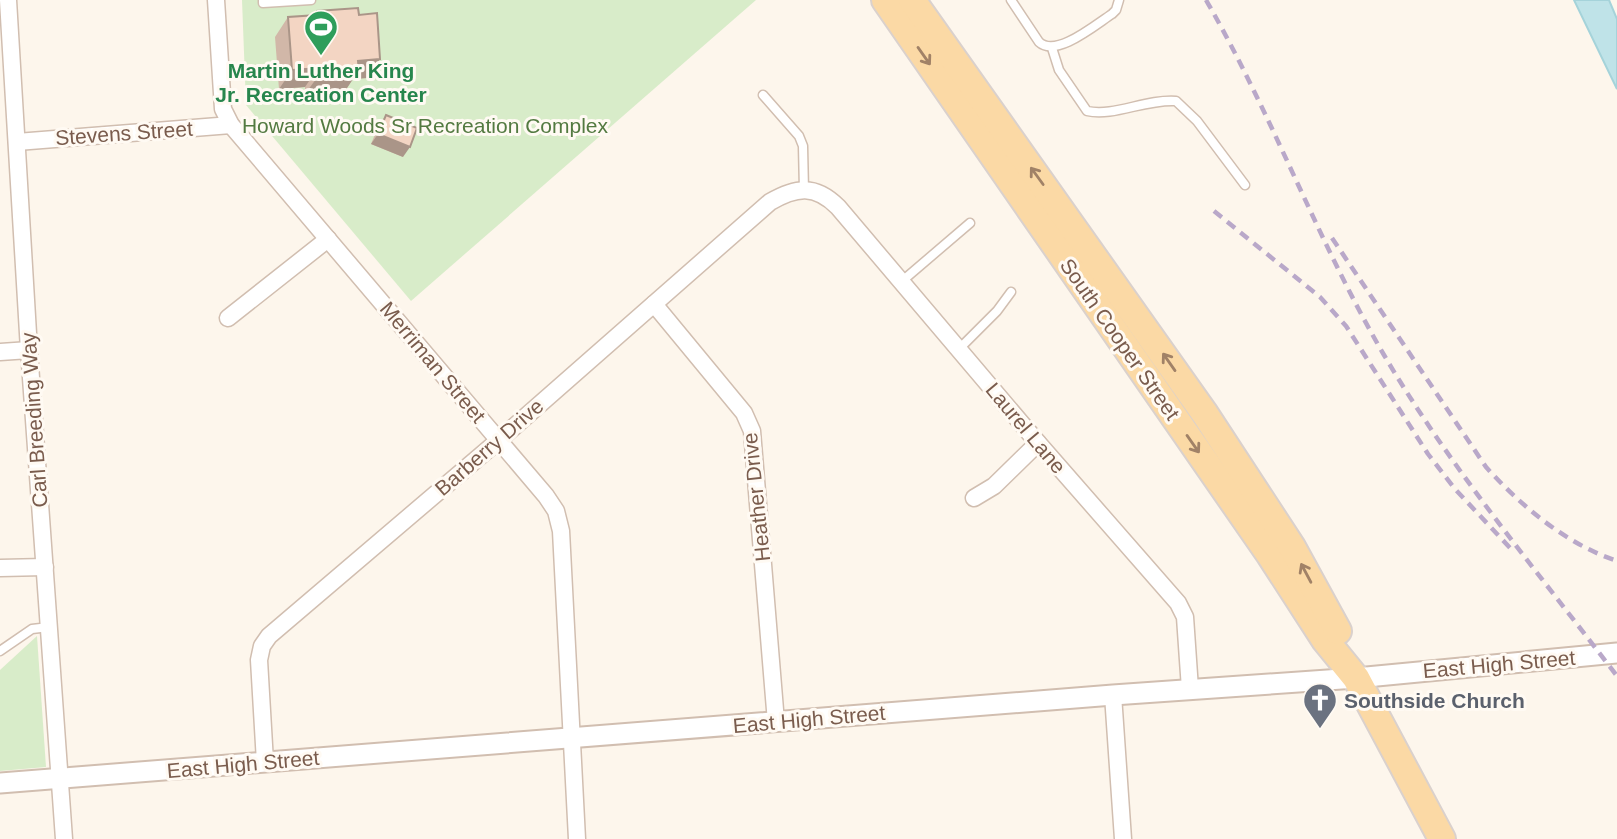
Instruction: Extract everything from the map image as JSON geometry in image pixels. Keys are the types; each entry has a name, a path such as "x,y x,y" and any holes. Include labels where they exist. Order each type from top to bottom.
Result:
{"main road":[{"name":"South Cooper Street","path":"885,0 1270,555 1325,640 1356,678 1442,839"},
{"name":"South Cooper Street","path":"912,0 1213,425 1292,547 1351,655 1356,678"}],"street":[{"name":"Carl Breeding Way","path":"8,0 29,351 64,839"},
{"path":"216,0 223,108 230,125"},
{"name":"Stevens Street","path":"17,142 230,125"},
{"name":"Merriman Street","path":"230,125 499,440 556,511 561,531 577,839"},
{"name":"Laurel Lane","path":"809,191 830,199 838,206 1038,443 1178,603 1185,617 1190,689"},
{"name":"Barberry Drive","path":"265,762 259,660 262,646 269,636 499,440 771,202 789,192 809,191"},
{"path":"228,318 327,239"},
{"name":"Heather Drive","path":"654,304 744,413 751,431 776,722"},
{"path":"0,352 29,351"},
{"path":"974,498 994,486 1038,443"},
{"path":"0,568 45,567"},
{"name":"East High Street","path":"0,783 1356,678 1617,653"},
{"path":"1113,695 1123,839"}],"lane":[{"path":"263,0 263,3 311,0"},
{"path":"1011,0 1039,42 1052,48 1072,40 1112,14 1119,0"},
{"path":"1052,48 1059,70 1087,111 1099,113 1158,100 1176,101 1197,121 1245,185"},
{"path":"763,94 799,136 803,146 809,191"},
{"path":"901,282 970,223"},
{"path":"959,349 997,311 1011,292"},
{"path":"0,652 32,629 49,627"}],"green space":[{"name":"Howard Woods Sr Recreation Complex","path":"242,0 756,0 411,301 246,105"},
{"path":"37,636 46,767 0,771 0,670"}],"water":[{"path":"1574,0 1609,0 1617,19 1617,89"}],"building":[{"path":"358,8 359,15 377,13 380,59 358,61 359,71 319,75 318,68 292,70 288,17 317,15 317,11"},
{"path":"386,115 417,128 410,147 378,134"}],"railway":[{"path":"1206,0 1252,87 1337,267 1384,355 1466,479 1617,676"},
{"path":"1214,211 1320,297 1346,326 1428,454 1455,489 1512,550"},
{"path":"1332,238 1486,467 1514,496 1562,534 1617,561"}],"place":[{"name":"Martin Luther King Jr. Recreation Center","path":"321,57"},
{"name":"Southside Church","path":"1320,730"}]}
